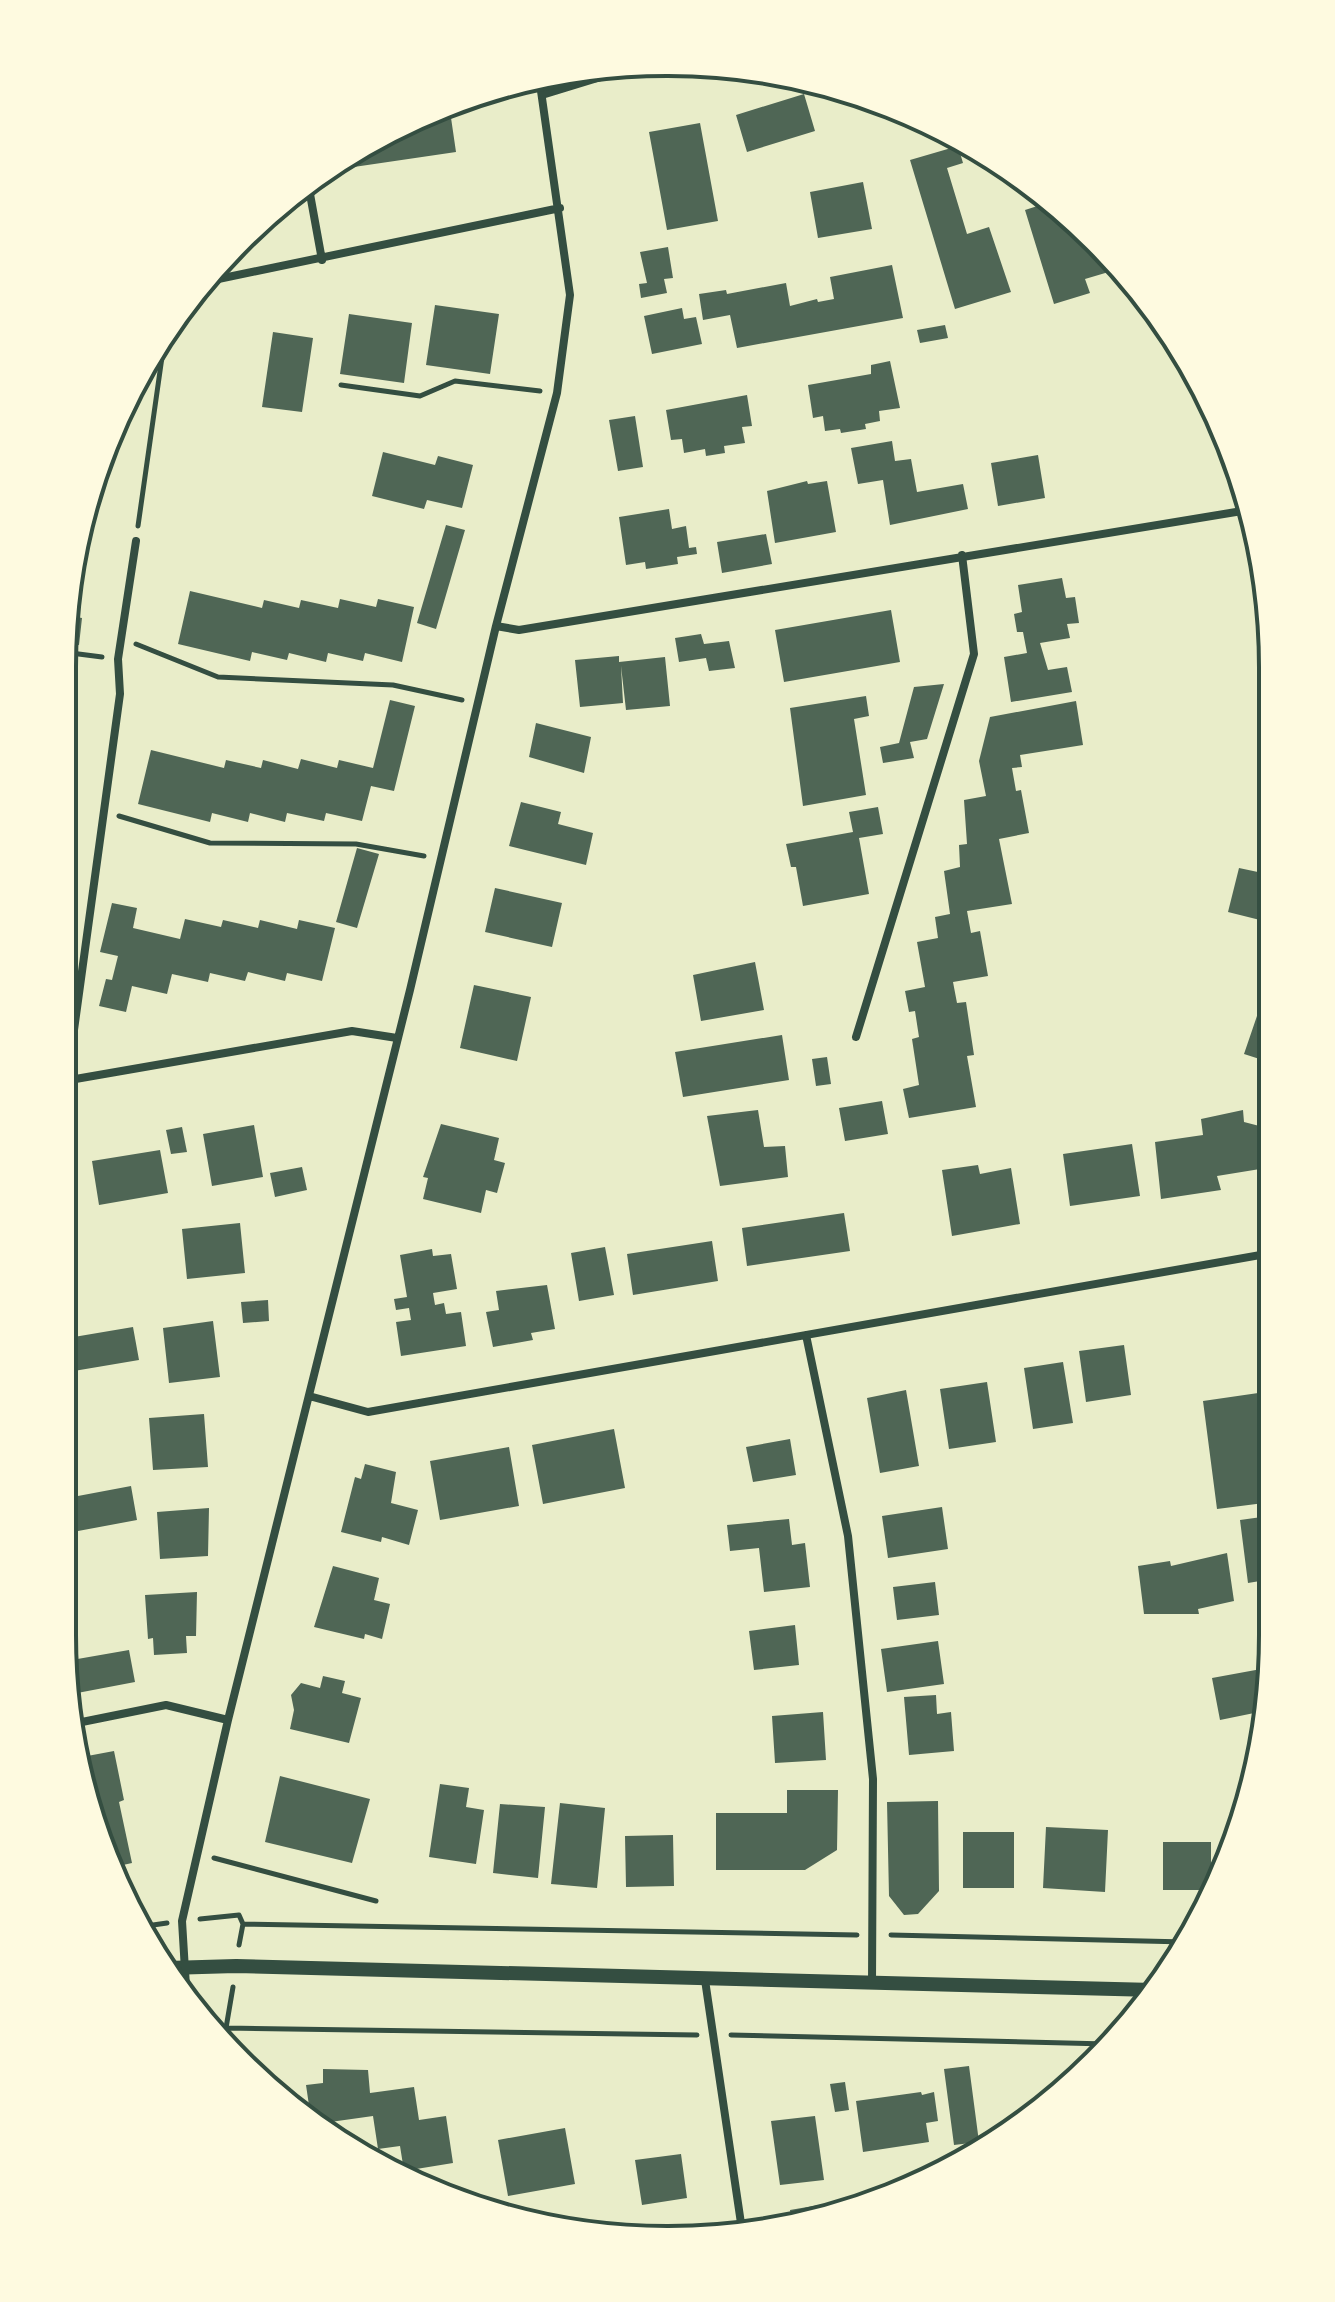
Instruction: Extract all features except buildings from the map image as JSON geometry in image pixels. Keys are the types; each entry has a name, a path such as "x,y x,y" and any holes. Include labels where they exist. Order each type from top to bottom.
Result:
{"street":[{"path":"542,95 585,82"},
{"path":"176,1963 182,1921 228,1720 496,626 557,393 570,295 541,90"},
{"path":"310,196 322,260"},
{"path":"222,279 560,208"},
{"path":"496,626 519,630 1238,512"},
{"path":"76,1005 120,694 118,659 136,541"},
{"path":"856,1037 974,654 962,555"},
{"path":"76,1079 352,1031 397,1038"},
{"path":"309,1396 368,1412 1259,1255"},
{"path":"806,1335 848,1536 873,1779 872,1983"},
{"path":"83,1722 166,1705 228,1720"},
{"path":"179,1967 1141,1990"},
{"path":"705,1980 741,2221"}],"path":[{"path":"136,541 161,362"},
{"path":"341,385 420,396 455,381 557,393"},
{"path":"122,639 218,677 393,685 479,704"},
{"path":"76,654 118,659"},
{"path":"104,812 210,843 356,844 441,859"},
{"path":"198,1853 376,1901"},
{"path":"243,1924 1173,1942"},
{"path":"226,2028 1095,2044"}]}
